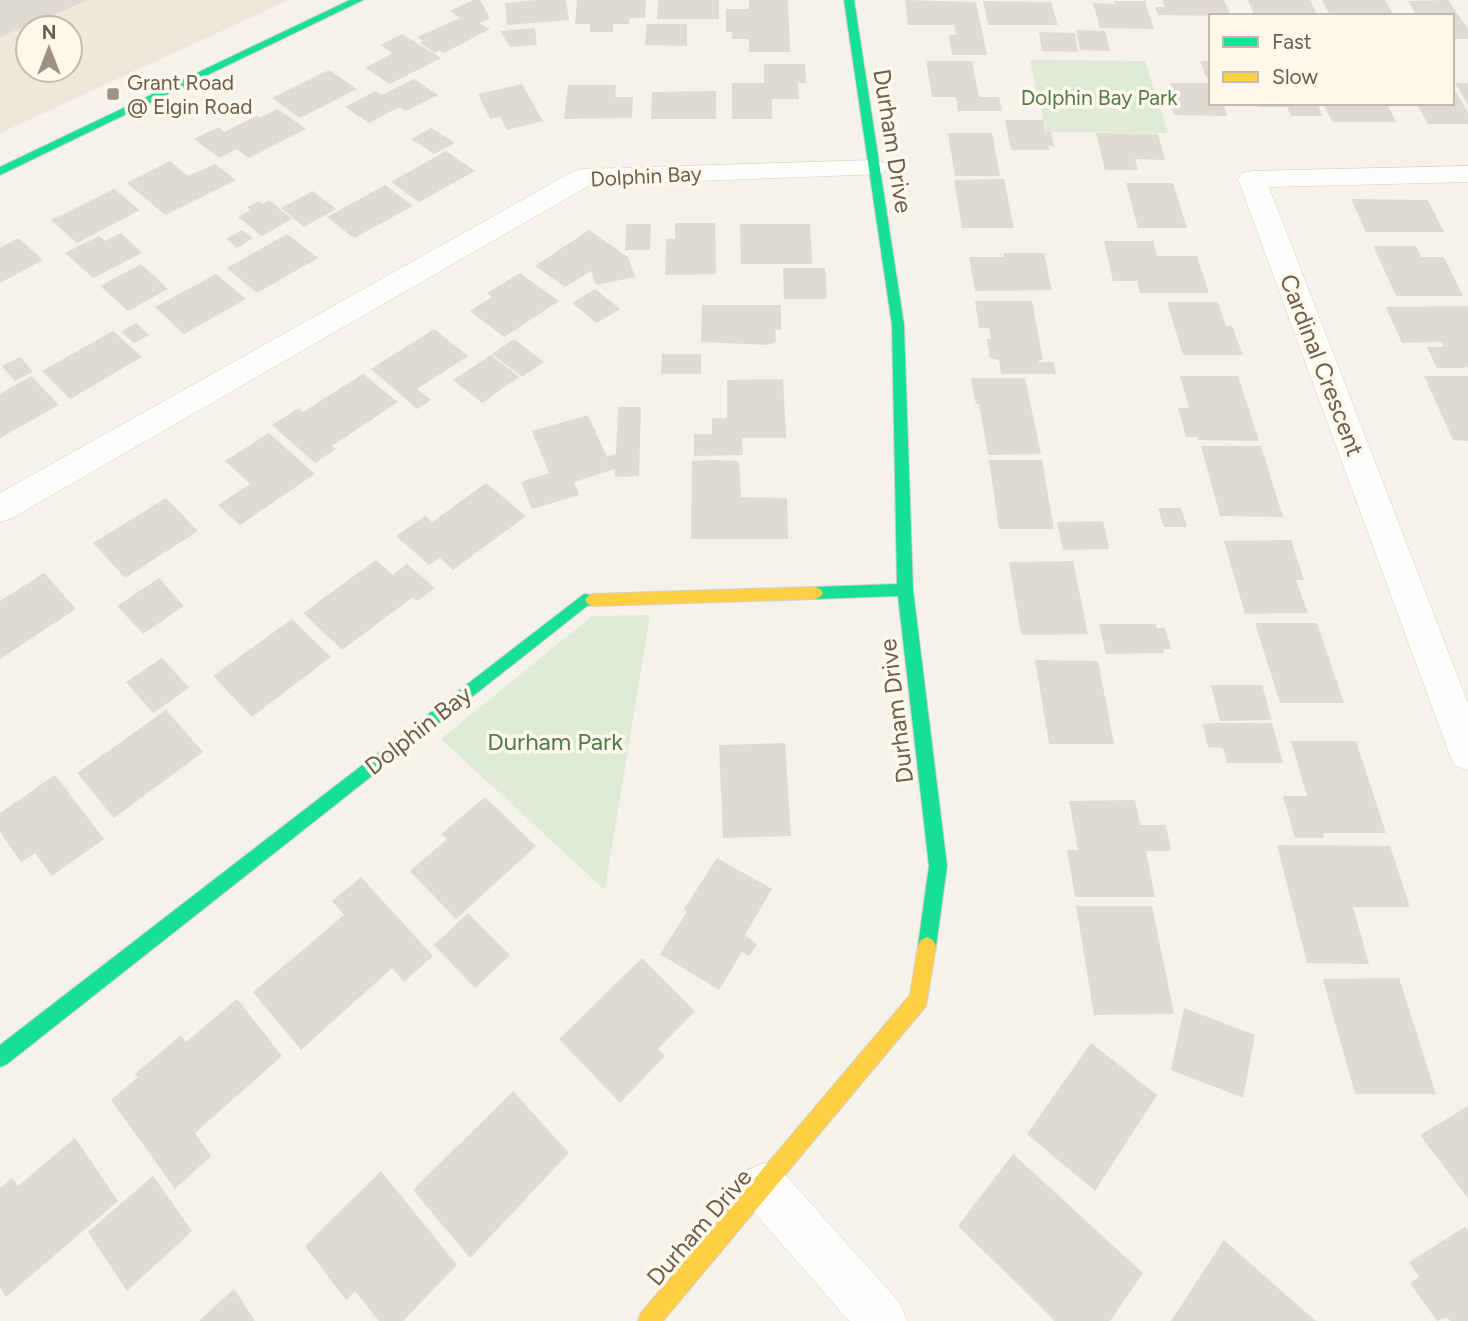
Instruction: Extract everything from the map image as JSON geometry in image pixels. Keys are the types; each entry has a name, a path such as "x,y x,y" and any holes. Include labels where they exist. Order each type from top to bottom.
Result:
{"street":[{"path":"0,171 358,0"},
{"name":"Durham Drive","path":"649,1321 919,999 937,866 905,590 898,325 849,0"},
{"name":"Dolphin Bay","path":"0,509 584,177 874,168"},
{"name":"Cardinal Crescent","path":"1468,174 1252,179 1468,753"},
{"name":"Dolphin Bay","path":"0,1057 584,600 905,590"},
{"path":"764,1187 882,1321"}],"shaded area":[{"path":"0,0 289,0 0,133"}],"green space":[{"name":"Dolphin Bay Park","path":"1030,60 1145,61 1168,133 1046,132"},
{"name":"Durham Park","path":"650,615 605,890 441,739 592,616"}],"building":[{"path":"0,0 88,0 55,14 14,14 14,31 0,37"},
{"path":"473,0 480,0 490,18 479,23 490,29 444,53 439,50 435,53 420,43 423,41 417,37 460,18 450,11"},
{"path":"566,0 569,20 507,25 505,3"},
{"path":"577,0 646,0 645,18 630,18 629,24 613,24 613,32 590,32 590,24 575,24"},
{"path":"658,0 719,0 719,19 657,19"},
{"path":"749,0 788,0 790,52 749,52 749,39 732,39 732,32 726,32 726,9 749,9"},
{"path":"905,0 976,2 987,55 952,55 949,35 956,35 954,25 908,25"},
{"path":"1162,0 1224,0 1230,14 1158,15 1155,7 1165,7"},
{"path":"1248,0 1310,0 1317,14 1254,14"},
{"path":"1322,0 1385,0 1393,14 1329,14"},
{"path":"1448,0 1468,29 1468,39 1454,39 1454,14 1416,14 1408,1"},
{"path":"983,1 1051,2 1058,25 988,25"},
{"path":"1114,1 1145,1 1154,29 1100,28 1093,3 1115,4"},
{"path":"647,24 687,24 687,46 645,45"},
{"path":"535,28 537,45 510,47 500,31"},
{"path":"1076,30 1105,31 1110,51 1080,50"},
{"path":"1039,32 1075,33 1078,52 1042,51"},
{"path":"402,34 441,58 390,84 365,68 393,53 380,45"},
{"path":"926,61 972,61 979,97 999,97 1002,111 958,111 956,97 932,97"},
{"path":"1200,61 1209,61 1207,79"},
{"path":"764,64 805,64 806,83 798,83 799,99 772,99 772,119 732,119 732,83 764,83"},
{"path":"329,70 357,89 300,118 272,98"},
{"path":"414,79 438,95 406,111 399,107 369,123 345,107 375,91 382,95"},
{"path":"1170,83 1209,83 1209,105 1238,106 1224,106 1227,116 1174,115 1170,104 1178,104"},
{"path":"1455,83 1468,83 1468,105"},
{"path":"522,84 543,121 507,130 500,117 490,119 478,94"},
{"path":"568,85 616,85 615,97 633,97 632,118 564,119"},
{"path":"1454,88 1468,113 1468,124 1428,124 1417,105 1454,105"},
{"path":"716,91 716,119 651,119 652,92"},
{"path":"1257,105 1318,105 1323,116 1291,116 1287,107"},
{"path":"1324,105 1388,105 1396,122 1332,122"},
{"path":"278,109 306,129 249,158 237,149 219,158 194,139 219,127 224,132 256,116 259,118"},
{"path":"1005,120 1043,120 1045,132 1051,132 1054,146 1048,146 1049,150 1011,150"},
{"path":"431,128 455,143 434,154 411,139"},
{"path":"948,133 992,133 1000,176 955,176"},
{"path":"1096,133 1158,134 1165,160 1135,159 1138,170 1105,170"},
{"path":"446,151 475,171 419,202 391,182"},
{"path":"170,161 188,176 215,164 236,180 165,215 127,183"},
{"path":"1004,179 1014,228 962,228 954,180"},
{"path":"1126,183 1173,183 1187,228 1138,228"},
{"path":"385,185 413,206 354,238 327,217"},
{"path":"114,189 140,210 77,243 51,220"},
{"path":"313,191 336,209 304,227 281,208"},
{"path":"1351,199 1428,200 1444,232 1366,232"},
{"path":"269,200 292,219 262,236 238,217 251,210 247,207"},
{"path":"675,223 715,223 716,274 665,275 666,239 675,239"},
{"path":"626,224 651,224 650,250 625,250"},
{"path":"740,224 810,224 812,264 741,264"},
{"path":"242,230 253,238 237,248 226,239"},
{"path":"589,230 628,257 635,277 596,285 591,271 565,287 535,266"},
{"path":"121,233 142,253 93,278 65,253 99,236 105,241"},
{"path":"287,234 318,258 257,293 227,268"},
{"path":"18,238 43,260 0,283 0,248"},
{"path":"1104,241 1153,241 1157,256 1197,256 1209,293 1140,293 1137,281 1113,281"},
{"path":"1373,246 1416,246 1421,257 1444,257 1463,296 1396,296"},
{"path":"1004,253 1044,253 1052,290 975,291 969,257 1004,257"},
{"path":"141,264 168,289 128,311 100,286"},
{"path":"783,268 825,268 827,299 784,299"},
{"path":"520,273 559,301 504,337 470,311 492,297 487,293"},
{"path":"216,274 246,299 184,334 155,307"},
{"path":"595,289 620,309 597,323 572,303"},
{"path":"975,301 1032,301 1043,360 1039,362 1054,362 1056,374 1001,374 999,360 990,358 987,339 991,339 989,328 979,328"},
{"path":"1167,302 1218,302 1226,326 1232,326 1243,355 1183,355"},
{"path":"702,305 781,305 781,330 775,330 776,342 767,345 701,342"},
{"path":"1468,306 1468,367 1462,368 1437,368 1427,347 1444,347 1442,342 1402,343 1386,307"},
{"path":"136,323 149,335 134,343 121,332"},
{"path":"434,329 468,356 417,389 431,400 417,409 371,369"},
{"path":"113,331 142,357 70,399 42,371"},
{"path":"514,339 544,362 522,377 492,354"},
{"path":"662,354 701,354 701,374 661,374"},
{"path":"491,355 519,377 482,403 453,380"},
{"path":"20,357 33,372 15,381 2,366"},
{"path":"363,374 398,402 332,446 336,449 315,463 272,425 299,408 303,412"},
{"path":"31,376 59,405 0,438 0,394"},
{"path":"1180,376 1238,376 1259,441 1198,440 1197,437 1186,437 1178,408 1189,408"},
{"path":"1424,376 1468,376 1468,441 1453,440"},
{"path":"971,378 1025,378 1041,454 988,455 979,404 976,404"},
{"path":"783,379 786,438 742,438 743,455 694,456 694,434 712,434 712,418 727,418 727,380"},
{"path":"618,407 641,407 639,476 615,477 615,469 574,482 579,495 532,509 521,482 549,473 532,431 588,415 607,457 616,454"},
{"path":"269,433 315,474 240,525 218,505 250,484 225,461"},
{"path":"1201,446 1261,446 1283,517 1220,516"},
{"path":"989,460 1042,460 1054,529 999,529"},
{"path":"692,461 739,461 741,497 787,498 788,539 691,539"},
{"path":"486,483 526,516 453,570 440,558 429,565 396,536 425,516 432,522"},
{"path":"166,498 198,531 125,578 93,543"},
{"path":"1158,508 1181,508 1187,527 1164,527"},
{"path":"1103,521 1109,549 1063,550 1057,522"},
{"path":"1291,540 1304,580 1296,580 1308,613 1245,614 1224,541"},
{"path":"376,560 393,575 407,564 435,588 417,601 413,597 342,650 303,613"},
{"path":"1073,561 1088,634 1021,635 1009,562"},
{"path":"44,573 76,609 0,659 0,601"},
{"path":"159,578 184,606 143,634 117,606"},
{"path":"292,619 331,657 252,717 213,676"},
{"path":"1255,623 1317,623 1344,703 1280,703"},
{"path":"1099,624 1156,624 1157,628 1165,628 1171,649 1163,649 1164,653 1106,654"},
{"path":"162,658 189,688 153,713 126,682"},
{"path":"1035,660 1098,661 1114,744 1049,744"},
{"path":"1211,685 1262,685 1272,720 1220,721"},
{"path":"166,710 203,752 114,818 77,773"},
{"path":"1272,723 1283,763 1227,763 1223,748 1208,747 1203,724"},
{"path":"1291,741 1356,741 1386,833 1323,833 1324,838 1295,838 1283,796 1307,796"},
{"path":"785,743 791,836 723,838 719,745"},
{"path":"55,775 104,839 52,876 35,853 21,862 0,832 0,813"},
{"path":"485,797 536,846 456,919 410,871 447,839 441,834"},
{"path":"1135,800 1140,825 1166,825 1171,851 1146,851 1155,897 1075,897 1067,850 1078,850 1069,801"},
{"path":"1277,845 1390,846 1410,907 1353,907 1369,964 1307,963"},
{"path":"717,858 772,889 745,935 757,944 749,956 742,952 719,990 660,954 687,912 684,909"},
{"path":"361,877 433,956 404,982 392,968 301,1050 253,992 344,915 332,901"},
{"path":"1076,906 1152,906 1174,1014 1094,1015"},
{"path":"468,913 510,955 475,988 434,945"},
{"path":"642,958 695,1011 658,1049 665,1056 620,1103 559,1039"},
{"path":"1399,978 1436,1094 1355,1094 1323,979"},
{"path":"237,999 282,1056 195,1133 211,1156 175,1189 111,1100 138,1077 135,1074 181,1035 186,1042"},
{"path":"1184,1008 1255,1035 1243,1098 1171,1070"},
{"path":"1091,1043 1157,1095 1095,1191 1027,1134"},
{"path":"513,1091 569,1153 470,1258 413,1190"},
{"path":"1468,1106 1468,1198 1420,1135"},
{"path":"75,1138 118,1201 6,1297 0,1287 0,1188 12,1178 18,1186"},
{"path":"1013,1154 1143,1273 1110,1321 1055,1321 958,1226"},
{"path":"381,1171 457,1265 403,1321 379,1321 355,1291 346,1300 305,1246"},
{"path":"153,1176 192,1231 127,1291 88,1232"},
{"path":"1465,1227 1468,1231 1468,1321 1450,1321 1447,1317 1437,1321 1410,1283 1419,1277 1409,1262"},
{"path":"1224,1240 1286,1295 1316,1321 1171,1321"},
{"path":"234,1289 255,1321 199,1321"}],"traffic: fast":[{"path":"0,171 358,0"},
{"path":"849,0 898,325 905,590 938,866 927,946"},
{"path":"815,593 905,590"},
{"path":"0,1057 584,600 593,600"}],"traffic: slow":[{"path":"593,600 815,593"},
{"path":"649,1321 919,999 927,946"}],"place":[{"name":"Grant Road @ Elgin Road","path":"113,94"}]}
